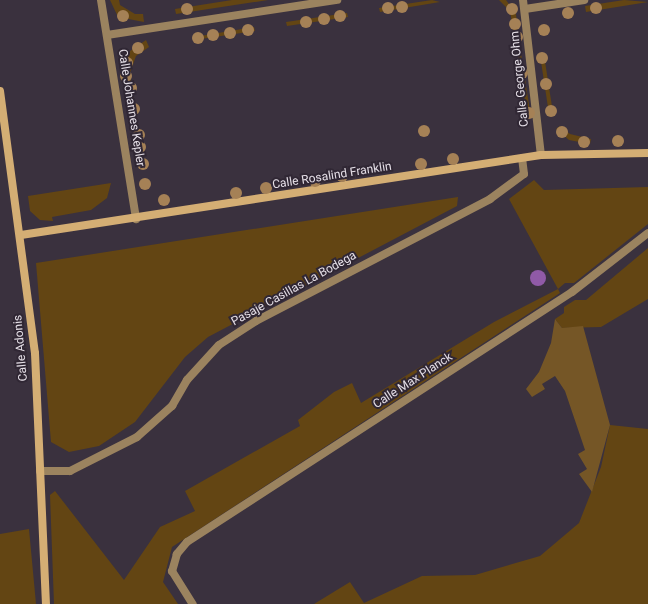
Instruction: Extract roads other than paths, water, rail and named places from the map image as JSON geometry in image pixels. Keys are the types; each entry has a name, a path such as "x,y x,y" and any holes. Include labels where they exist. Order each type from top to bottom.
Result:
{"street":[{"name":"Calle Johannes Kepler","path":"101,0 136,219"},
{"path":"107,35 337,0"},
{"name":"Calle George Ohm","path":"523,0 541,155"},
{"path":"525,9 584,0"},
{"name":"Calle Adonis","path":"0,91 21,235 35,353 46,604"},
{"name":"Calle Rosalind Franklin","path":"21,235 136,219 541,155 648,153"},
{"name":"Pasaje Casillas La Bodega","path":"40,471 70,470 136,437 172,406 187,380 219,345 256,321 490,199 524,174 522,158"},
{"name":"Calle Max Planck","path":"193,604 172,571 177,554 187,542 572,292 648,233"}]}
